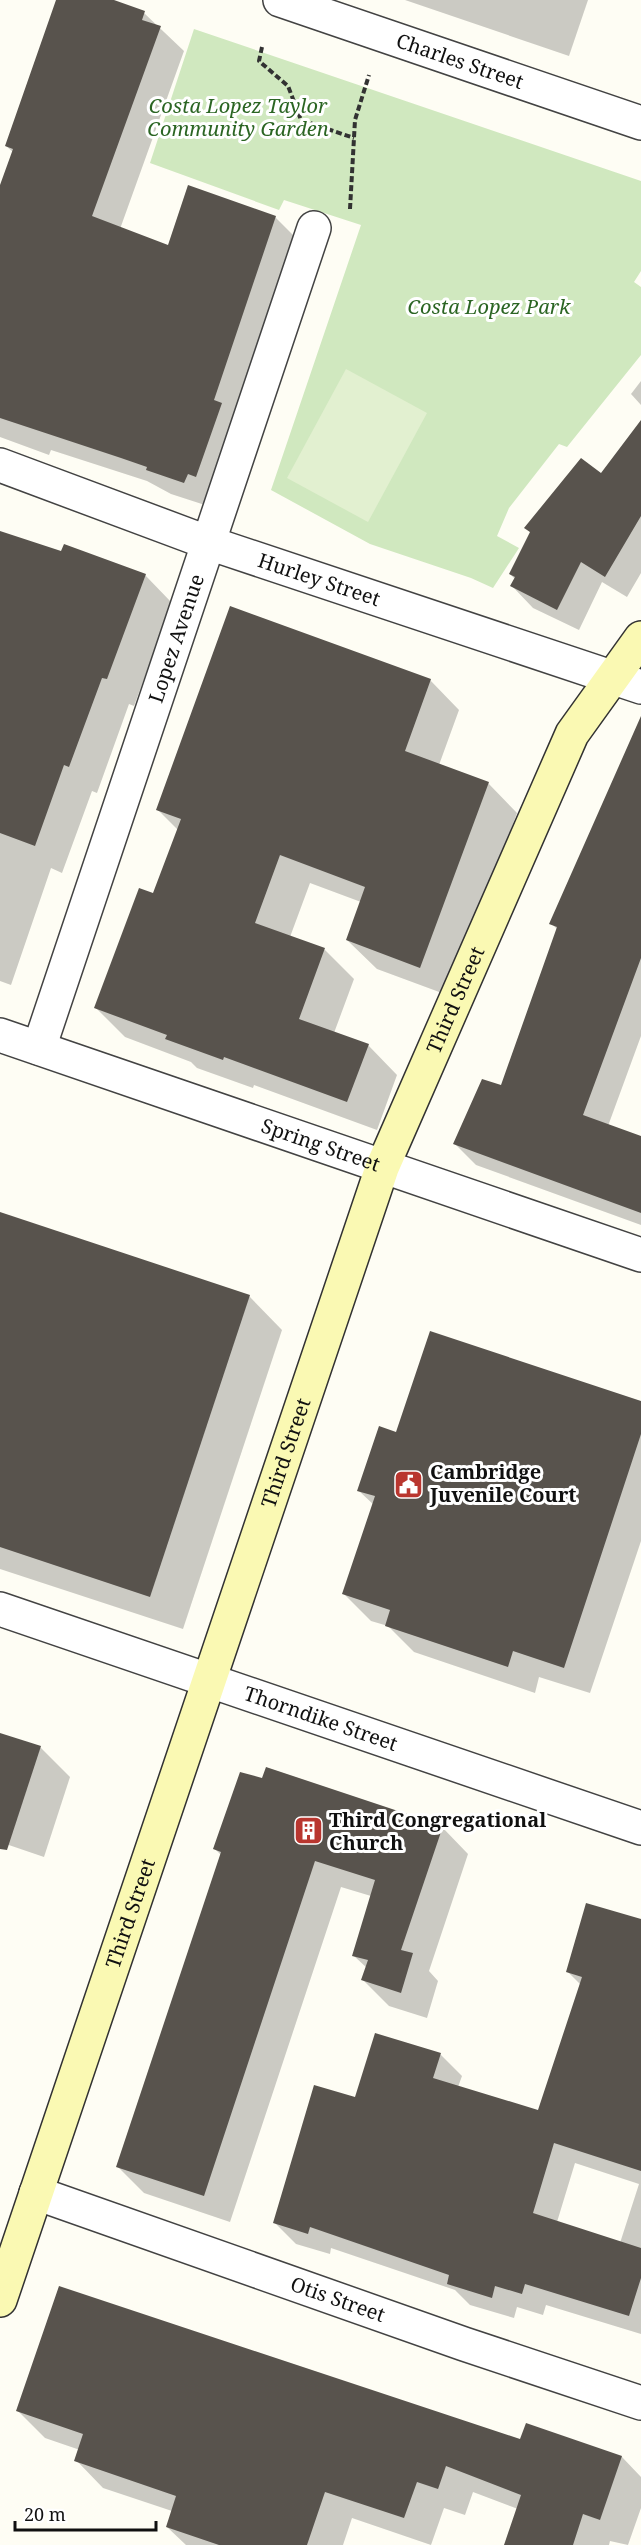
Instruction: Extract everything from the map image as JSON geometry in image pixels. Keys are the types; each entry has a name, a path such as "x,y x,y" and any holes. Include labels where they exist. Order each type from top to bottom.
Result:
{"main road":[{"name":"Third Street","path":"0,2300 382,1168 572,734 628,683 641,638"}],"street":[{"name":"Charles Street","path":"280,0 641,123"},
{"name":"Lopez Avenue","path":"39,1048 314,228"},
{"name":"Hurley Street","path":"0,465 208,543 628,683"},
{"name":"Spring Street","path":"0,1035 641,1255"},
{"name":"Thorndike Street","path":"0,1609 157,1660 209,1681 641,1828"},
{"name":"Otis Street","path":"36,2193 464,2344 641,2403"}],"path":[{"path":"314,228 320,214 344,219 351,207 355,120 381,34"},
{"path":"262,47 259,61 288,86 302,120 354,138"}],"green space":[{"name":"Costa Lopez Park","path":"194,29 641,181 641,271 634,282 641,287 641,355 567,447 559,444 509,508 497,536 519,548 493,588 471,578 370,544 271,490 361,225 284,200 279,210 150,163"},
{"path":"346,369 427,413 368,522 287,478"}],"building":[{"path":"56,0 114,0 145,11 142,20 161,26 92,216 168,245 188,185 276,216 214,400 222,403 196,477 188,474 184,483 146,470 147,467 0,418 0,185 13,149 5,146"},
{"path":"641,420 641,516 605,577 581,562 557,610 510,586 515,577 509,574 530,532 524,528 581,458 601,473"},
{"path":"0,531 61,551 64,544 146,574 107,679 102,678 69,767 64,765 35,846 0,833"},
{"path":"230,606 431,679 405,751 489,782 420,968 346,940 365,887 280,855 255,923 325,948 299,1019 369,1044 347,1102 224,1057 223,1060 165,1039 167,1035 94,1008 139,888 153,893 181,819 156,810"},
{"path":"641,716 641,958 583,1115 641,1136 641,1213 453,1144 482,1079 501,1085 557,927 549,924"},
{"path":"0,1212 250,1295 150,1597 0,1547"},
{"path":"430,1331 641,1401 641,1434 564,1668 513,1651 508,1667 385,1626 390,1610 342,1594 375,1496 357,1491 379,1426 396,1432"},
{"path":"0,1733 41,1746 7,1850 0,1849"},
{"path":"266,1767 443,1826 401,1950 413,1953 401,1993 361,1980 368,1960 352,1956 375,1880 315,1861 204,2196 116,2167 221,1852 213,1849 240,1772 262,1778"},
{"path":"586,1903 641,1919 641,2171 554,2143 533,2213 641,2248 641,2278 629,2316 525,2284 522,2294 495,2286 492,2298 447,2284 449,2275 310,2227 308,2234 273,2223 314,2085 355,2097 375,2033 441,2053 433,2078 538,2110 582,1977 566,1972"},
{"path":"59,2286 520,2439 526,2423 622,2456 600,2520 583,2514 573,2545 504,2545 521,2495 446,2466 438,2489 417,2482 404,2518 325,2492 307,2545 219,2545 166,2527 176,2496 74,2461 83,2434 16,2411"}],"place":[{"name":"Cambridge Juvenile Court","path":"409,1484"},
{"name":"Third Congregational Church","path":"308,1831"}],"park label":[{"name":"Costa Lopez Taylor Community Garden","path":"238,118"}]}
